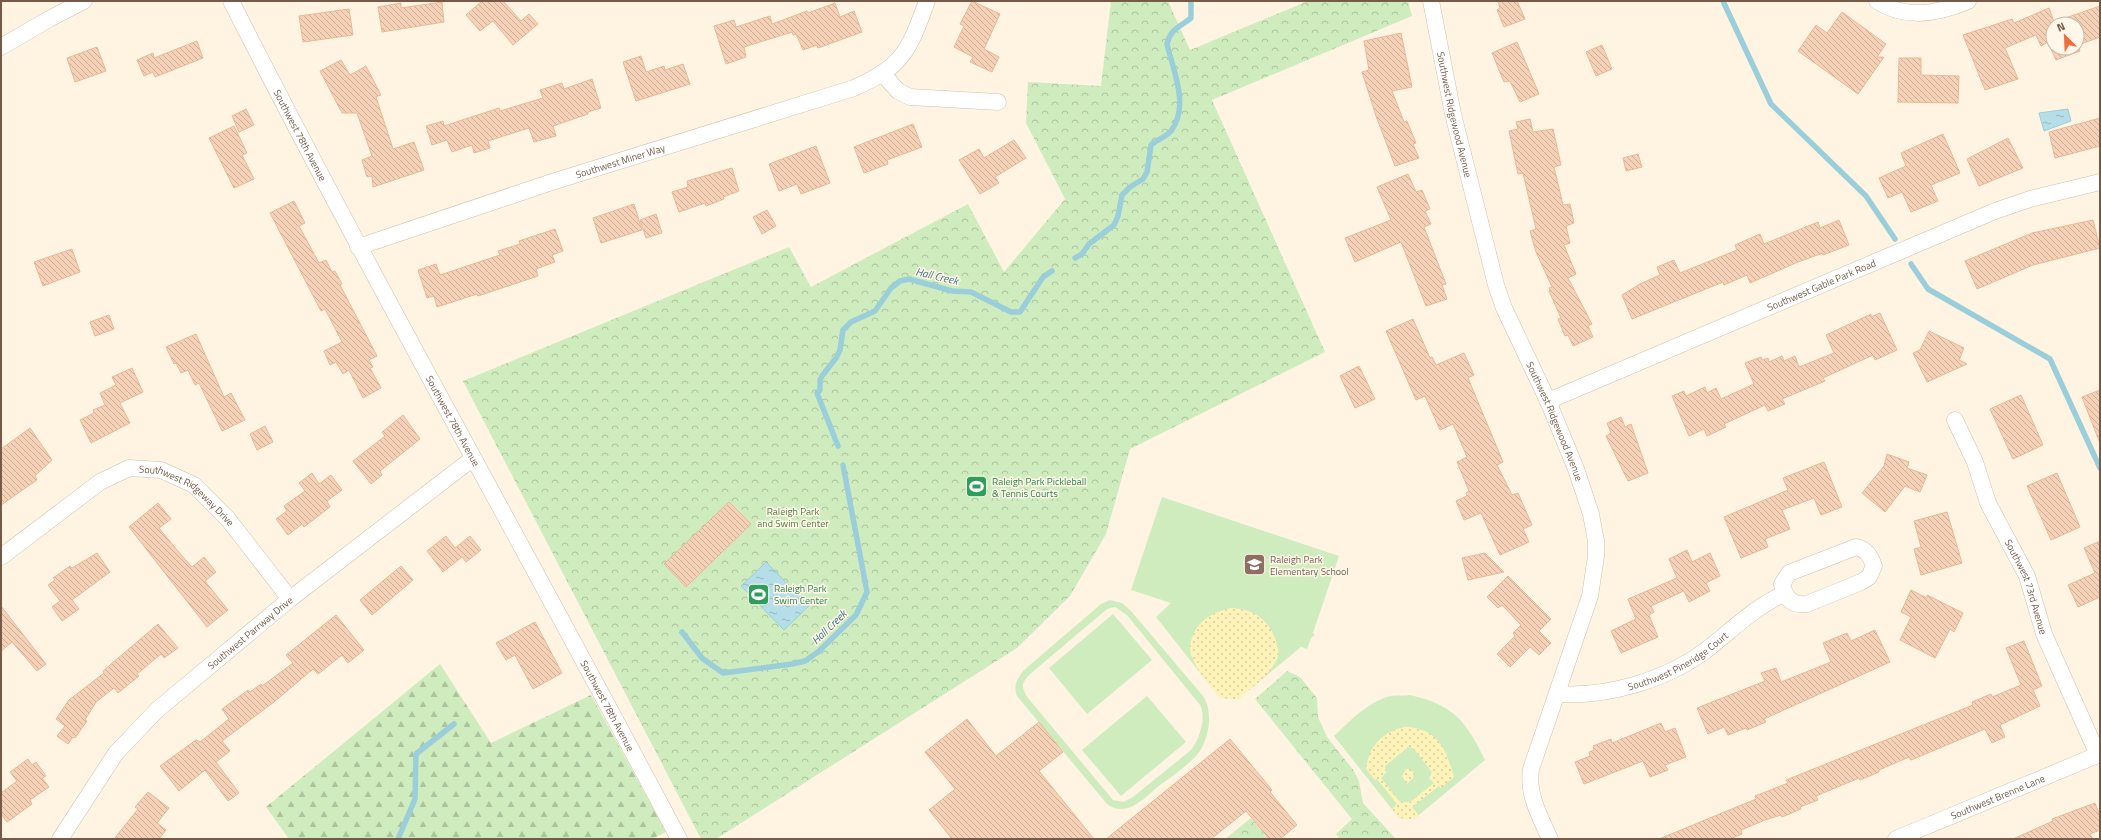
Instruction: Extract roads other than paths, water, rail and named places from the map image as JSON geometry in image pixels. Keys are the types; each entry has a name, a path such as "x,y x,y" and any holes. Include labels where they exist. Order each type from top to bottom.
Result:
{"street":[{"path":"1,47 49,19 84,1"},
{"name":"Southwest 78th Avenue","path":"231,1 358,247 472,458 539,577 679,839"},
{"name":"Southwest Miner Way","path":"358,247 552,182 839,94 865,84 892,67 908,48 927,1"},
{"name":"Southwest Ridgewood Avenue","path":"1431,1 1453,114 1496,285 1504,308 1548,401 1576,469 1591,514 1596,541 1596,556 1590,596 1558,694 1531,769 1530,780 1533,799 1550,839"},
{"path":"1877,1 1898,11 1915,14 1938,12 1968,1"},
{"path":"882,74 894,87 910,97 998,102"},
{"name":"Southwest Gable Park Road","path":"1548,401 1995,211 2030,199 2100,182"},
{"name":"Southwest 73rd Avenue","path":"1955,420 1975,462 1988,503 2027,576 2044,634 2099,754"},
{"name":"Southwest Parrway Drive","path":"60,839 116,753 157,710 290,599 472,458"},
{"name":"Southwest Ridgeway Drive","path":"1,557 100,482 129,468 161,470 194,485 223,513 290,599"},
{"path":"1856,547 1864,549 1870,556 1874,566 1869,577 1861,582 1807,604 1798,605 1792,603 1784,594 1782,584 1784,577 1793,571 1856,547"},
{"name":"Southwest Pineridge Court","path":"1558,694 1582,695 1612,690 1665,673 1704,652 1763,604 1784,594"},
{"name":"Southwest Brenne Lane","path":"1896,839 2099,754"}],"water":[{"path":"2068,109 2071,121 2044,131 2039,113"},
{"path":"766,562 809,606 784,630 741,586"}],"waterway":[{"name":"Hall Creek","path":"1075,258 1082,254 1089,244 1114,225 1118,216 1122,195 1130,187 1143,179 1147,172 1151,145 1169,133 1177,121 1180,99 1176,76 1167,44 1170,35 1191,18 1191,1"},
{"path":"1723,1 1771,104 1866,196 1895,239"},
{"path":"1911,264 1928,289 2050,359 2100,468"},
{"name":"Hall Creek","path":"838,446 817,393 820,390 820,380 840,350 843,330 851,322 875,311 891,288 900,281 909,279 952,291 971,292 1011,312 1020,312 1043,277 1052,271"},
{"name":"Hall Creek","path":"682,632 702,658 723,673 805,661 818,652 856,615 867,592 843,465"},
{"name":"Hall Creek","path":"398,839 415,799 416,754 454,724"}],"place":[{"name":"Raleigh Park Pickleball & Tennis Courts","path":"977,487"},
{"name":"Raleigh Park Elementary School","path":"1255,565"},
{"name":"Raleigh Park Swim Center","path":"758,594"}],"park label":[{"name":"Raleigh Park and Swim Center","path":"793,516"}]}
